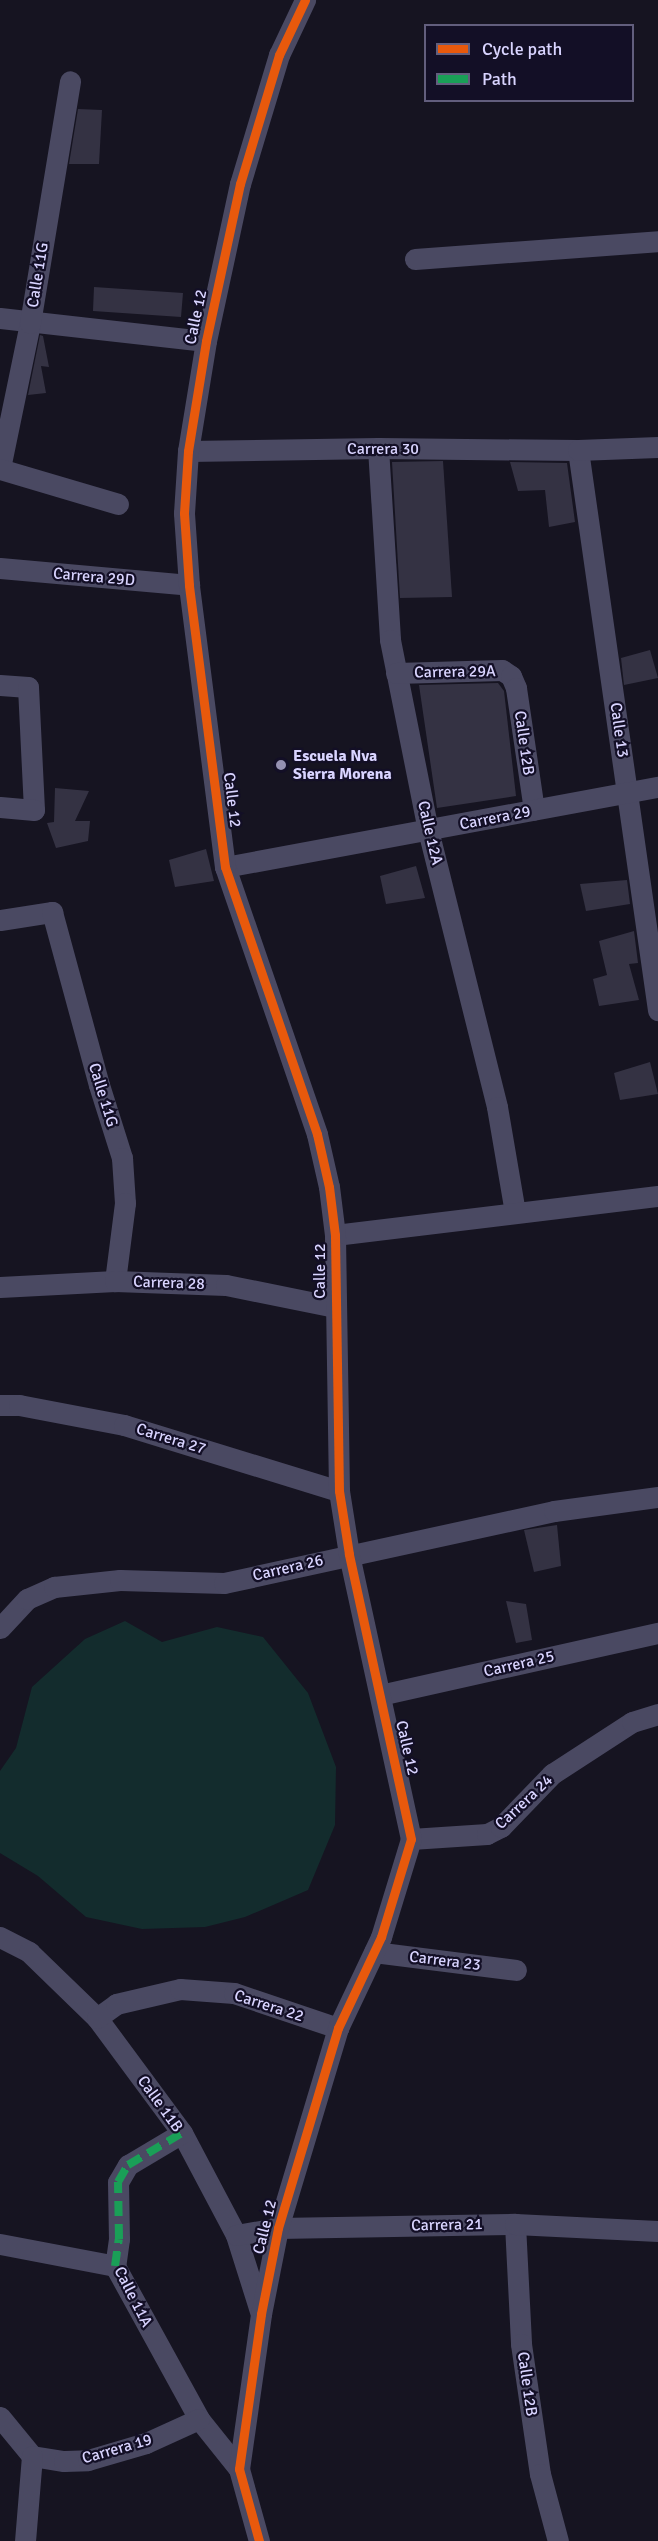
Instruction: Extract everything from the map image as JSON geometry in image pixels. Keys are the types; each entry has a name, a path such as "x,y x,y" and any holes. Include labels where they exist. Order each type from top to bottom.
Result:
{"street":[{"name":"Calle 12","path":"260,2541 239,2469 261,2314 278,2228 338,2028 381,1937 411,1839 349,1554 339,1491 335,1235 329,1187 317,1134 225,867 189,585 184,513 188,451 206,341 240,184 279,55 305,0"},
{"name":"Calle 11G","path":"0,468 30,323 70,81"},
{"path":"415,259 658,241"},
{"path":"0,318 206,341"},
{"name":"Carrera 30","path":"188,451 378,448 578,450 658,447"},
{"name":"Calle 12A","path":"378,448 390,640 428,830 497,1107 515,1212"},
{"name":"Calle 13","path":"578,450 658,1010"},
{"path":"0,468 118,504"},
{"name":"Carrera 29D","path":"0,568 189,585"},
{"name":"Carrera 29A","path":"396,673 502,670 511,676"},
{"name":"Calle 12B","path":"511,676 516,688 534,810"},
{"path":"0,685 28,687 34,810 0,807"},
{"name":"Carrera 29","path":"225,867 658,788"},
{"name":"Calle 11G","path":"0,920 52,912 99,1085 122,1158 125,1203 115,1281"},
{"path":"335,1235 658,1196"},
{"name":"Carrera 28","path":"1,1283 115,1281 226,1285 335,1308"},
{"name":"Carrera 27","path":"0,1405 19,1405 124,1425 339,1491"},
{"name":"Carrera 26","path":"0,1628 27,1599 54,1587 120,1580 224,1583 554,1511 658,1497"},
{"name":"Carrera 25","path":"380,1695 658,1633"},
{"name":"Carrera 24","path":"411,1839 487,1834 501,1827 552,1774 632,1722 658,1714"},
{"name":"Calle 11B","path":"0,1937 29,1952 97,2018 182,2133 236,2235 261,2314"},
{"name":"Carrera 23","path":"374,1952 516,1970"},
{"name":"Carrera 22","path":"97,2018 116,2004 180,1989 234,1993 338,2028"},
{"name":"Calle 11A","path":"182,2133 128,2165 118,2182 118,2239 115,2266 199,2419 239,2469"},
{"name":"Calle 12B","path":"515,2224 521,2344 540,2474 558,2541"},
{"name":"Carrera 21","path":"236,2235 278,2228 515,2224 658,2231"},
{"path":"0,2244 115,2266"},
{"path":"0,2417 32,2456 25,2541"},
{"name":"Carrera 19","path":"32,2456 64,2461 88,2460 146,2443 199,2419"}],"green space":[{"path":"125,1621 162,1642 217,1627 263,1637 308,1693 336,1767 335,1825 308,1890 245,1917 205,1927 142,1929 86,1917 38,1876 0,1853 0,1771 16,1748 32,1687 85,1639"}],"building":[{"path":"78,109 102,110 99,164 69,164"},
{"path":"94,287 183,293 181,317 93,311"},
{"path":"40,335 43,336 49,367 41,366 46,393 28,395"},
{"path":"443,461 452,597 400,598 392,462"},
{"path":"510,462 567,463 575,522 549,527 545,490 518,491"},
{"path":"650,650 658,678 624,685 621,658"},
{"path":"498,683 504,691 516,796 437,808 419,685"},
{"path":"55,788 89,791 75,821 90,821 88,841 56,848 47,823 54,822"},
{"path":"206,849 214,881 175,887 169,860"},
{"path":"416,866 425,898 386,904 380,876"},
{"path":"627,880 630,904 586,911 580,884"},
{"path":"634,931 638,963 629,964 639,1000 599,1006 593,979 607,975 599,941"},
{"path":"650,1062 658,1094 620,1100 614,1073"},
{"path":"557,1525 561,1566 534,1572 524,1530"},
{"path":"506,1601 526,1604 532,1640 516,1643"}],"marked path":[{"path":"115,2266 119,2239 118,2182 128,2165 182,2133"}],"cycle path":[{"path":"259,2541 239,2469 261,2314 278,2228 338,2028 381,1937 411,1839 349,1554 339,1491 335,1235 329,1187 317,1134 225,867 189,585 184,513 188,451 206,341 240,184 279,55 305,0"}],"place":[{"name":"Escuela Nva Sierra Morena","path":"281,765"}]}
